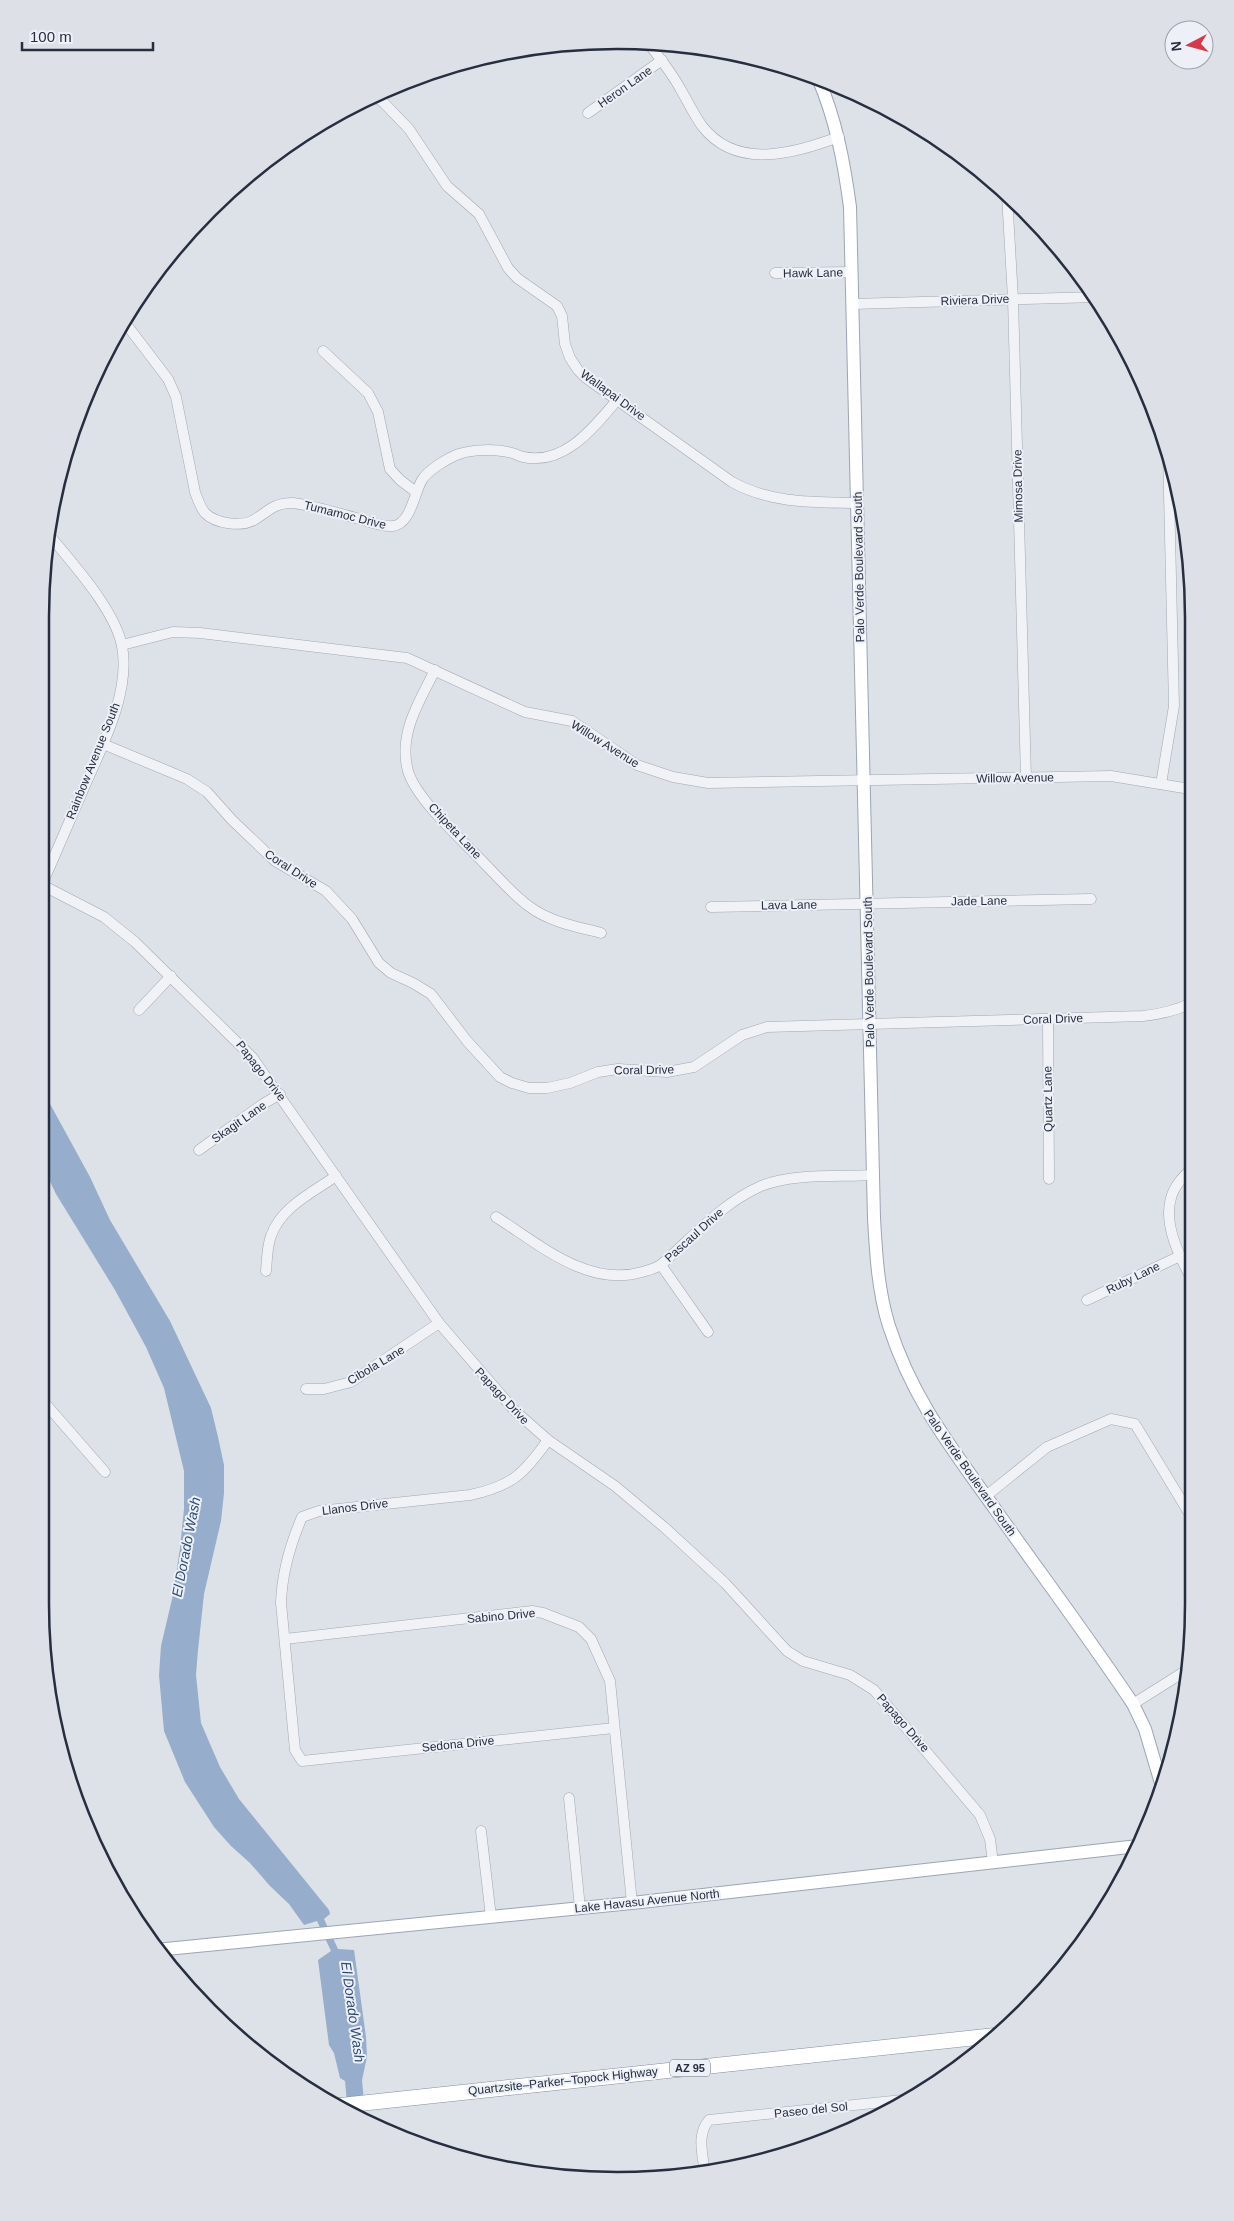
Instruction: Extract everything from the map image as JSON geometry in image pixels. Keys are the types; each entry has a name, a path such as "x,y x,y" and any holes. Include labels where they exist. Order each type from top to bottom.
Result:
{"highway":[{"name":"Quartzsite–Parker–Topock Highway","path":"349,2105 985,2037"}],"main road":[{"name":"Palo Verde Boulevard South","path":"822,87 830,105 839,137 850,206 873,1175 877,1268 889,1325 913,1386 927,1413 1133,1704 1145,1729 1159,1775"},
{"name":"Lake Havasu Avenue North","path":"165,1949 632,1903 1131,1847"}],"street":[{"path":"653,50 662,60 703,127 716,140 733,151 751,155 788,153 839,137"},
{"name":"Heron Lane","path":"588,113 662,60"},
{"name":"Wallapai Drive","path":"381,101 409,130 446,186 479,214 508,268 517,278 557,306 562,316 565,344 570,358 578,370 732,482 750,492 792,502 858,503"},
{"name":"Mimosa Drive","path":"1008,204 1013,299 1026,778"},
{"name":"Hawk Lane","path":"775,273 852,272"},
{"name":"Riviera Drive","path":"852,304 1087,298"},
{"name":"Tumamoc Drive","path":"129,327 142,343 170,385 176,398 195,492 200,507 207,515 223,522 237,524 253,520 267,509 293,502 392,526 399,524 406,516 423,478 436,467 459,454 492,450 536,458 551,456 566,449 592,430 618,399"},
{"path":"323,351 368,393 378,412 390,469 400,480 416,492"},
{"path":"1161,784 1174,706 1169,482"},
{"name":"Rainbow Avenue South","path":"49,869 103,744 120,693 124,669 122,645 110,618 94,590 54,541"},
{"name":"Willow Avenue","path":"122,645 173,632 200,632 407,658 525,712 572,721 636,765 673,777 708,783 1111,776 1185,788"},
{"name":"Chipeta Lane","path":"435,670 412,716 406,737 408,771 414,784 430,806 530,907 572,926 602,933"},
{"name":"Coral Drive","path":"103,744 187,779 207,792 232,820 275,861 326,891 352,919 379,962 392,974 414,983 431,994 467,1041 500,1077 512,1084 529,1088 548,1088 570,1084 598,1072 618,1069 667,1072 694,1067 742,1035 766,1028 1048,1020 1162,1013 1185,1006"},
{"name":"Papago Drive","path":"49,889 104,917 135,942 172,976 252,1057 280,1094 439,1323 515,1411 548,1440 615,1486 664,1527 725,1583 787,1651 803,1661 850,1675 874,1690 980,1815 990,1839 993,1863"},
{"name":"Jade Lane","path":"867,904 1091,899"},
{"name":"Lava Lane","path":"711,907 867,904"},
{"path":"139,1010 172,976"},
{"name":"Quartz Lane","path":"1048,1020 1049,1179"},
{"name":"Skagit Lane","path":"199,1150 280,1094"},
{"name":"Pascaul Drive","path":"496,1217 575,1266 610,1277 621,1277 661,1265 711,1217 746,1193 761,1186 789,1178 873,1175"},
{"path":"266,1271 270,1237 279,1218 290,1208 336,1176"},
{"path":"1185,1176 1179,1182 1171,1198 1170,1215 1180,1256 1185,1266"},
{"name":"Ruby Lane","path":"1087,1300 1180,1256"},
{"path":"661,1265 708,1332"},
{"name":"Cibola Lane","path":"306,1389 324,1389 351,1382 439,1323"},
{"path":"49,1408 105,1472"},
{"path":"986,1496 1047,1447 1111,1419 1135,1424 1185,1506"},
{"name":"Llanos Drive","path":"302,1761 295,1750 282,1581 286,1560 302,1517 319,1511 470,1494 494,1489 516,1478 529,1465 548,1440"},
{"name":"Sabino Drive","path":"285,1638 532,1611 543,1613 579,1627 591,1639 610,1681 632,1903"},
{"path":"1133,1704 1180,1674"},
{"name":"Sedona Drive","path":"302,1761 614,1728"},
{"path":"569,1798 580,1908"},
{"path":"481,1831 491,1917"},
{"name":"Paseo del Sol","path":"704,2165 701,2136 703,2128 709,2120 892,2101"}],"water":[{"name":"El Dorado Wash","path":"49,1102 90,1177 110,1220 170,1321 211,1408 224,1465 224,1493 221,1521 204,1594 198,1650 196,1675 201,1723 220,1767 239,1799 329,1910 330,1914 324,1919 338,1949 354,1950 366,2037 367,2057 362,2080 365,2114 347,2104 345,2081 340,2078 334,2053 329,2045 318,1960 331,1951 317,1921 304,1925 289,1904 214,1827 185,1782 164,1731 159,1675 161,1646 173,1595 180,1548 184,1509 184,1471 164,1388 146,1347 115,1290 49,1179"}]}
